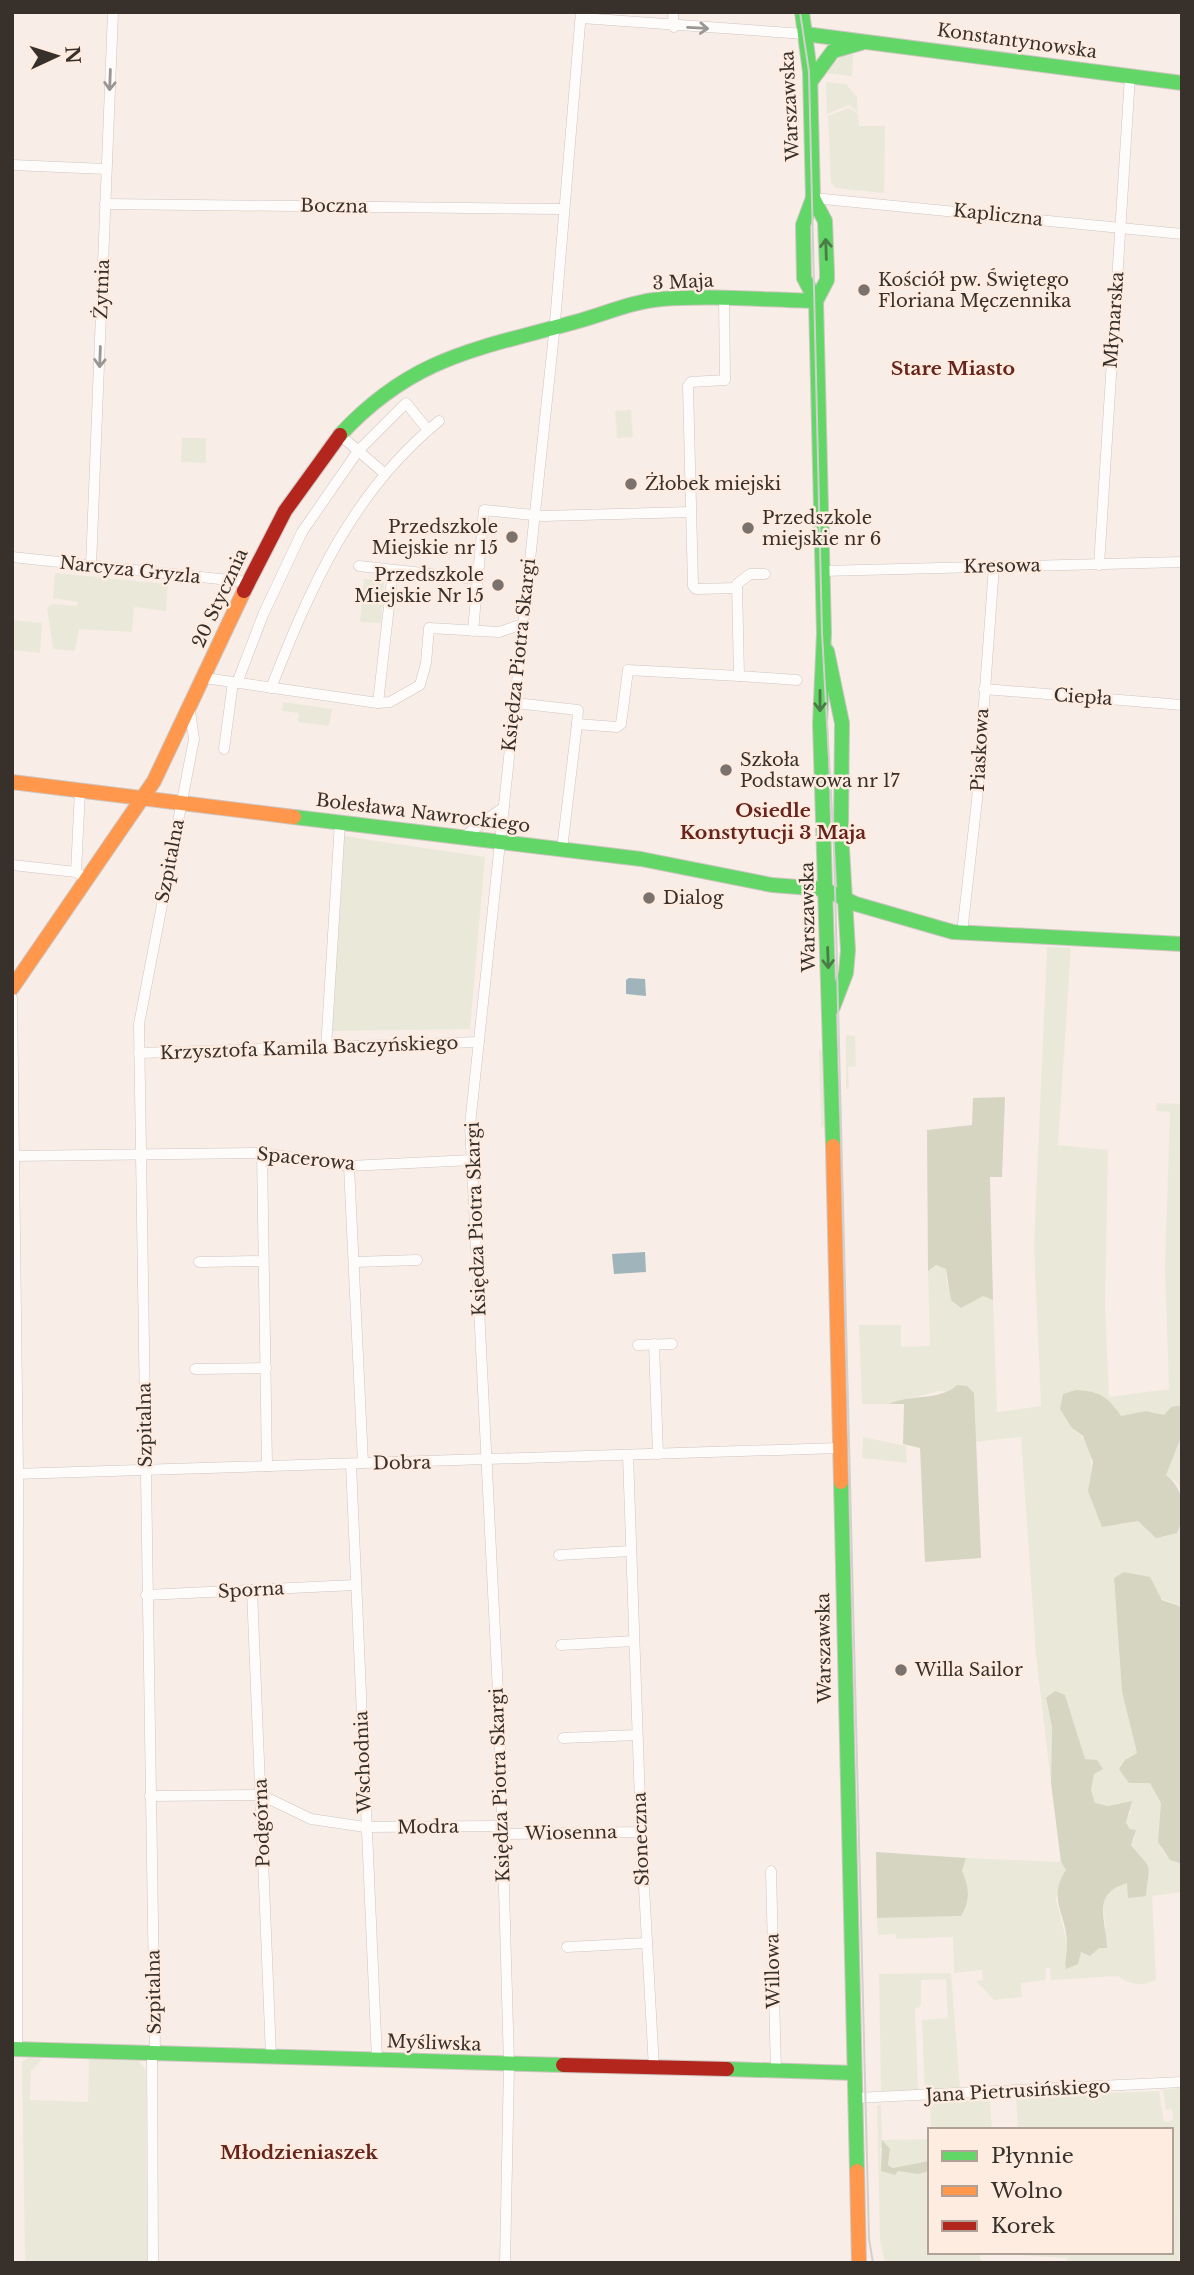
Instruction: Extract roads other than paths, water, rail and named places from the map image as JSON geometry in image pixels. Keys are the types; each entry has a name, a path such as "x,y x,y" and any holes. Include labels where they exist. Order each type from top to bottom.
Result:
{"street":[{"name":"Żytnia","path":"91,566 113,12"},
{"path":"673,12 674,27"},
{"name":"Warszawska","path":"802,12 811,82 813,198 803,225 804,278 816,302 824,633 820,723 827,890 859,2263"},
{"path":"581,15 674,27 805,34"},
{"name":"Księdza Piotra Skargi","path":"505,2263 509,2065 487,1461 470,1125 555,328 581,15"},
{"name":"Konstantynowska","path":"805,34 1182,83"},
{"path":"811,82 834,51 869,41"},
{"name":"Młynarska","path":"1099,565 1130,76"},
{"path":"12,165 106,169"},
{"name":"Warszawska","path":"813,198 825,221 827,272 827,280 816,302"},
{"name":"Kapliczna","path":"813,198 1182,234"},
{"name":"Boczna","path":"105,204 564,209"},
{"name":"3 Maja","path":"555,328 660,299 816,302"},
{"path":"723,299 725,380 691,382 688,386 694,588 737,588"},
{"name":"20 Stycznia","path":"12,988 82,876 144,798 190,711 248,582 289,503 340,435 363,410 409,374 464,354 555,328"},
{"path":"224,749 235,682 297,540 358,451 406,403 428,430"},
{"path":"271,688 295,624 332,548 384,473 439,421"},
{"path":"340,435 384,473"},
{"path":"473,631 484,510 534,515 691,512"},
{"name":"Narcyza Gryzla","path":"12,557 248,582"},
{"name":"Kresowa","path":"822,571 1182,562"},
{"path":"359,566 476,579"},
{"name":"Piaskowa","path":"962,933 977,800 994,566"},
{"path":"378,703 393,571"},
{"path":"739,676 737,588 740,579 750,574 765,574"},
{"path":"205,678 378,703 390,702 420,685 426,663 429,628 499,632 523,624"},
{"name":"Warszawska","path":"824,633 842,723 841,822 848,942 848,964 833,1007 829,1033"},
{"path":"577,724 620,727 628,670 797,680"},
{"name":"Ciepła","path":"984,689 1182,705"},
{"path":"524,704 578,710 562,849"},
{"name":"Szpitalna","path":"153,2263 154,2052 139,1024 194,738 190,711"},
{"name":"Bolesława Nawrockiego","path":"12,782 641,859 772,885 827,890"},
{"path":"12,865 82,876 80,791"},
{"path":"462,838 504,807"},
{"path":"326,1048 340,822"},
{"path":"827,890 845,900 883,913 962,933 1182,944"},
{"path":"848,942 860,919 869,914 883,913"},
{"path":"12,998 15,2049"},
{"name":"Krzysztofa Kamila Baczyńskiego","path":"139,1053 479,1042"},
{"path":"262,1153 267,1466"},
{"name":"Spacerowa","path":"14,1156 262,1153 349,1166 472,1160"},
{"path":"349,1166 363,1463"},
{"path":"355,1262 417,1259"},
{"path":"199,1262 263,1261"},
{"path":"654,1344 658,1454"},
{"path":"639,1345 672,1344"},
{"path":"195,1369 266,1368"},
{"name":"Dobra","path":"15,1474 839,1448"},
{"name":"Słoneczna","path":"628,1455 641,1832 654,2068"},
{"name":"Wschodnia","path":"351,1464 377,2060"},
{"path":"559,1555 631,1551"},
{"name":"Sporna","path":"146,1595 355,1585"},
{"name":"Podgórna","path":"252,1590 271,2056"},
{"path":"561,1645 634,1641"},
{"path":"563,1738 637,1735"},
{"name":"Modra","path":"150,1796 261,1795 310,1819 365,1827 501,1830"},
{"name":"Wiosenna","path":"501,1830 641,1832"},
{"name":"Willowa","path":"771,1871 776,2072"},
{"path":"567,1947 646,1943"},
{"name":"Myśliwska","path":"15,2049 854,2073"},
{"name":"Jana Pietrusińskiego","path":"855,2098 1182,2082"}],"water":[{"path":"645,979 646,996 626,994 626,980"},
{"path":"645,1252 646,1272 614,1274 612,1254"}],"tram line":[{"path":"800,12 809,72 822,633 834,848 869,2239 873,2263"}],"place":[{"name":"Kościół pw. Świętego Floriana Męczennika","path":"864,290"},
{"name":"Żłobek miejski","path":"631,484"},
{"name":"Przedszkole miejskie nr 6","path":"748,528"},
{"name":"Przedszkole Miejskie nr 15","path":"512,537"},
{"name":"Przedszkole Miejskie Nr 15","path":"498,585"},
{"name":"Szkoła Podstawowa nr 17","path":"726,770"},
{"name":"Dialog","path":"649,898"},
{"name":"Willa Sailor","path":"901,1670"}],"district":[{"name":"Stare Miasto","path":"953,368"},
{"name":"Osiedle Konstytucji 3 Maja","path":"773,821"},
{"name":"Młodzieniaszek","path":"299,2152"}]}
